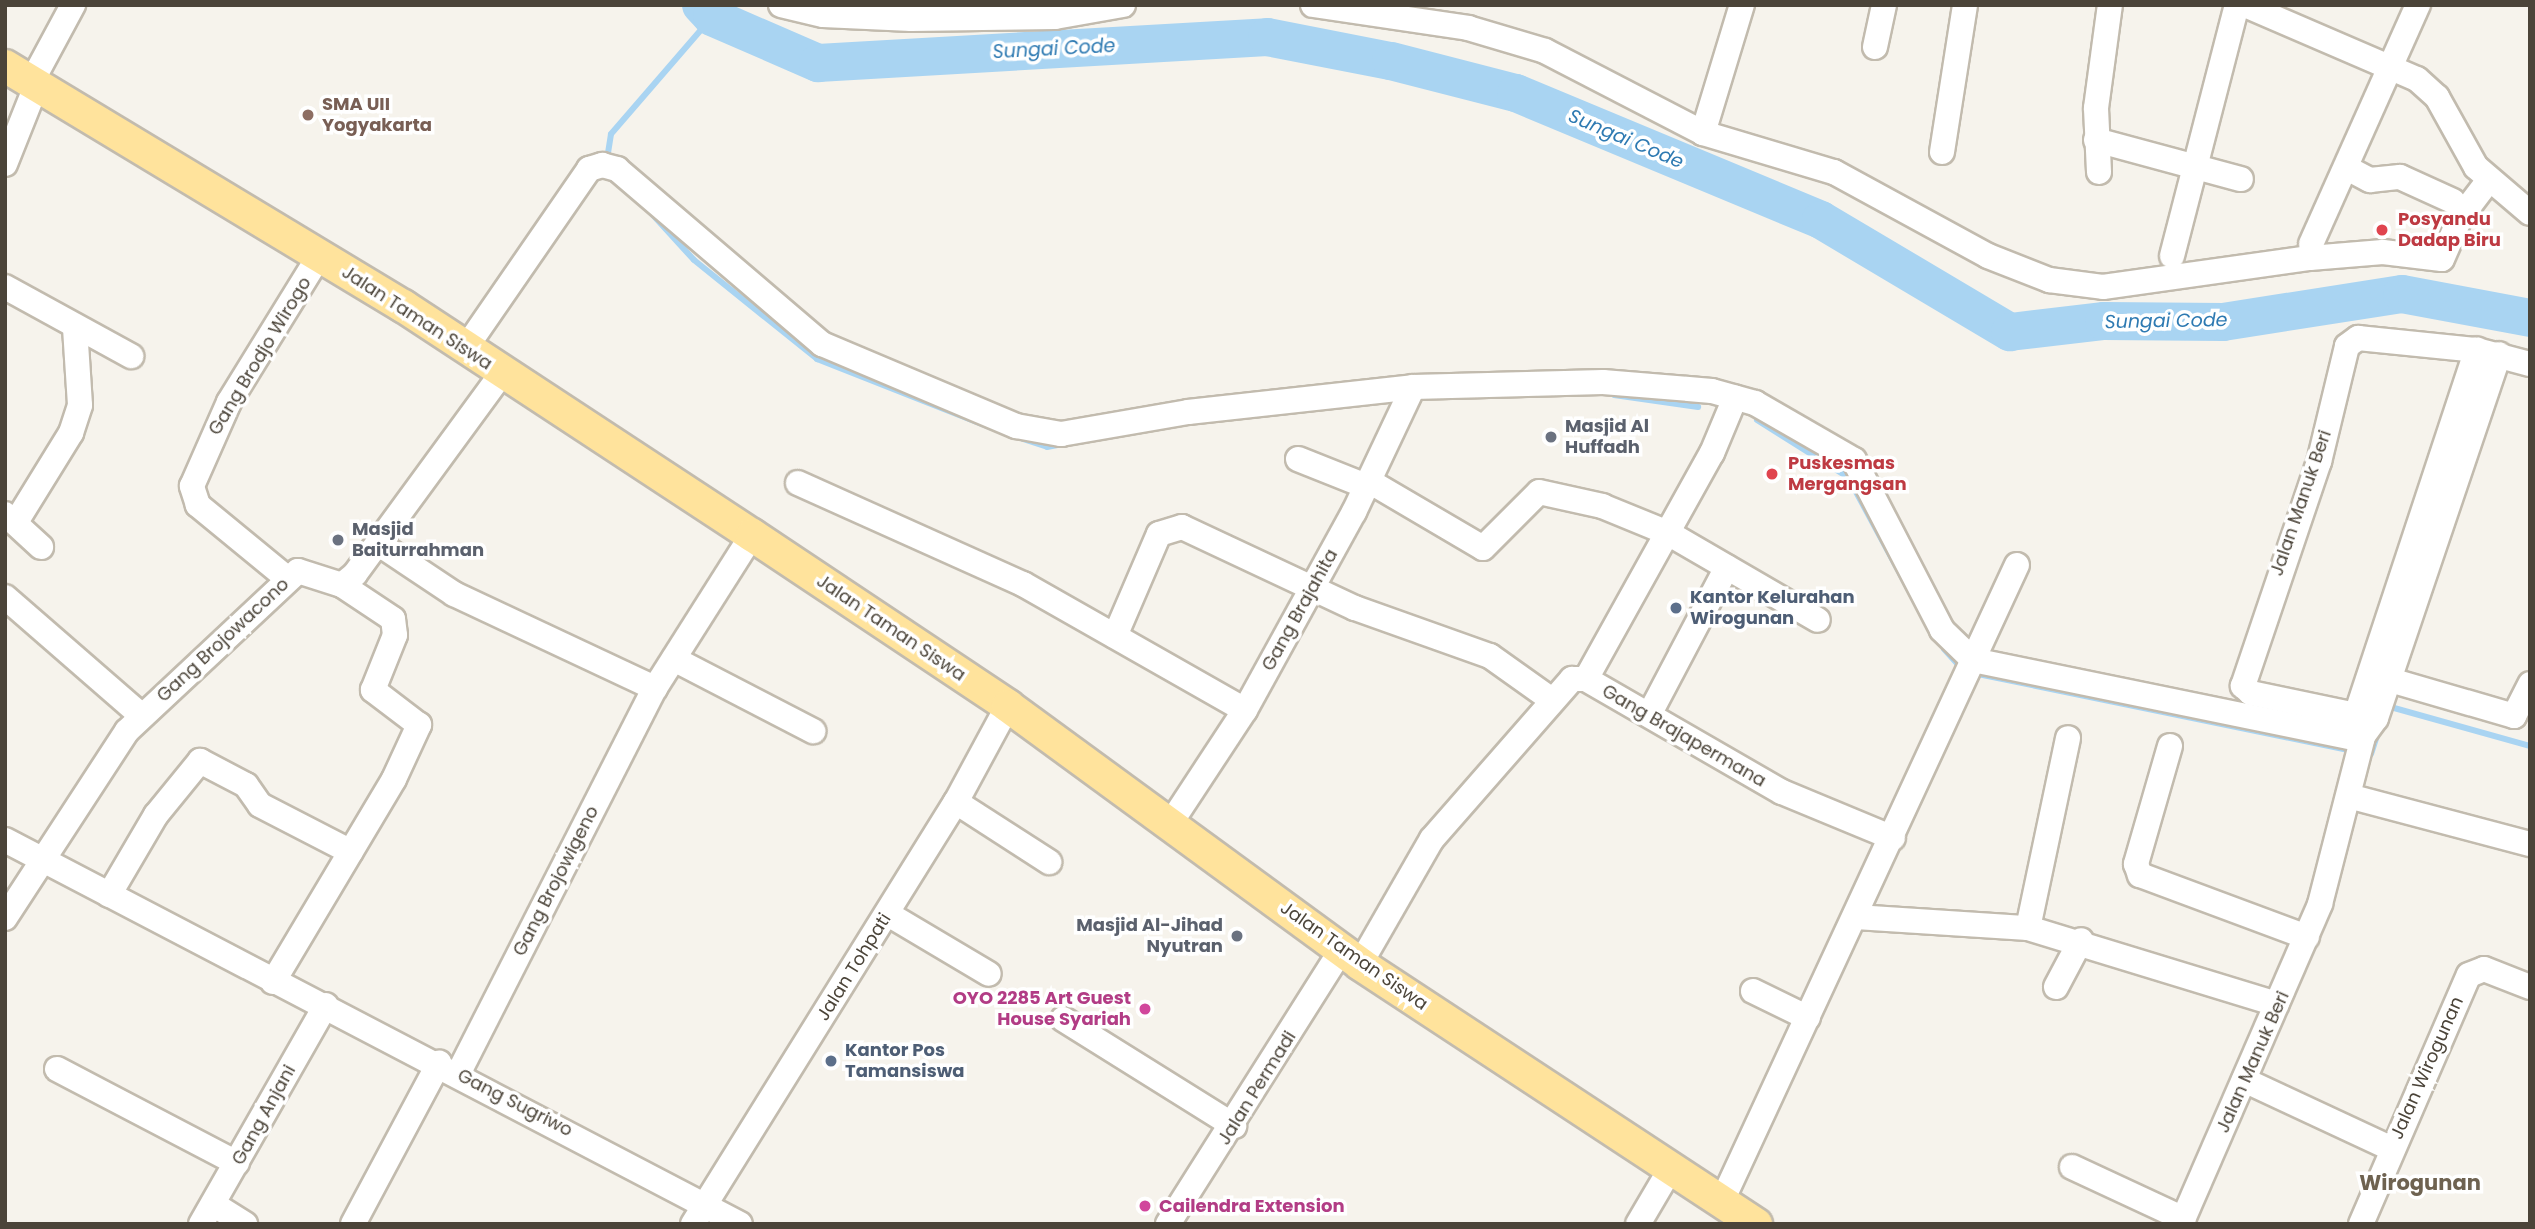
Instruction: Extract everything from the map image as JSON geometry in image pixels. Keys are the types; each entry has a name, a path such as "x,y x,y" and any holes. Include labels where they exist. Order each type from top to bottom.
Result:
{"main road":[{"name":"Jalan Taman Siswa","path":"5,66 319,256 752,535 1008,706 1351,957 1756,1224"}],"street":[{"path":"5,164 34,85 73,5"},
{"path":"781,5 825,10 964,10 1055,17 1123,5"},
{"path":"1313,5 1519,41 1703,133 1834,172 1988,256 2049,279 2103,287 2310,258 2383,252 2442,259 2460,218 2489,180"},
{"path":"1703,133 1742,5"},
{"path":"1875,47 1884,5"},
{"path":"1942,152 1965,5"},
{"path":"2099,172 2096,140 2110,5"},
{"path":"2172,256 2237,5"},
{"path":"2245,5 2290,14 2392,67 2437,97 2489,180 2530,213"},
{"path":"2311,244 2418,5"},
{"path":"2096,140 2241,178"},
{"path":"465,349 589,169 602,165 617,169 822,344 1016,426 1061,434 1188,412 1413,387 1603,382 1735,397 1854,460 1942,630 1973,660 2364,728"},
{"path":"2347,168 2370,180 2400,177 2453,201"},
{"name":"Gang Brodjo Wirogo","path":"288,579 198,505 192,486 229,402 319,256"},
{"path":"5,287 75,328 131,356"},
{"path":"41,547 11,518 71,433 80,405 75,328"},
{"name":"Jalan Manuk Beri","path":"2364,728 2243,686 2319,461 2343,356 2358,338 2488,352 2530,364"},
{"name":"Jalan Manuk Beri","path":"2182,1221 2307,937 2352,797 2364,728 2379,677 2488,352"},
{"path":"342,585 379,544 502,373"},
{"name":"Gang Brajahita","path":"1170,824 1245,710 1367,484 1413,387"},
{"path":"1586,679 1668,533 1735,397"},
{"path":"1298,459 1367,484 1476,547 1488,545 1539,492 1602,506 1668,533 1818,620"},
{"path":"798,483 985,564 1245,710"},
{"path":"1115,636 1164,529 1182,527 1314,584 1355,608 1490,656 1549,698"},
{"name":"Gang Brojowigeno","path":"353,1224 448,1069 655,688 752,535"},
{"path":"379,544 454,594 556,638 655,688"},
{"path":"1721,1201 1893,838 2017,565"},
{"path":"1649,715 1727,567"},
{"name":"Gang Brojowacono","path":"5,918 45,864 142,716 288,579 307,571 342,585 393,619 395,635 373,690 419,725 414,744 351,852"},
{"path":"5,597 142,716"},
{"path":"674,659 813,731"},
{"path":"2379,677 2514,716 2530,684"},
{"name":"Gang Brajapermana","path":"1351,957 1432,839 1549,698 1572,679 1586,679 1782,792 1893,838"},
{"name":"Jalan Tohpati","path":"699,1213 888,914 956,802 1008,706"},
{"path":"2028,928 2068,738"},
{"path":"2170,746 2136,864 2140,875 2307,937"},
{"path":"109,895 156,815 200,761 246,785 260,805 351,852 273,982"},
{"path":"2352,797 2530,844"},
{"path":"956,802 1049,862"},
{"name":"Gang Sugriwo","path":"5,840 45,864 273,982 326,1005 448,1069 699,1213 740,1224"},
{"path":"888,914 989,974"},
{"path":"1856,917 2028,928 2081,940 2277,1004"},
{"path":"2056,987 2081,940"},
{"name":"Jalan Permadi","path":"1168,1224 1351,957"},
{"name":"Jalan Wirogunan","path":"2361,1224 2469,975 2484,969 2527,979"},
{"path":"1753,991 1808,1018"},
{"name":"Gang Anjani","path":"207,1214 326,1005"},
{"path":"1063,1019 1234,1126"},
{"path":"57,1069 237,1163"},
{"path":"2244,1080 2392,1149"},
{"path":"2072,1167 2182,1221"},
{"path":"1638,1224 1671,1168"},
{"path":"207,1214 245,1224"}],"waterway":[{"name":"Sungai Code","path":"701,5 712,17 818,63 1267,37 1391,61 1516,93 1821,220 2010,332 2104,321 2223,322 2402,294 2530,318"},
{"path":"608,153 611,134 712,17"},
{"path":"652,214 694,260 817,359 990,427"},
{"path":"1614,395 1698,407"},
{"path":"1757,420 1848,477 1933,635"},
{"path":"1023,439 1047,447 1063,444"},
{"path":"1944,649 1961,668"},
{"path":"1973,673 2352,751"},
{"path":"2387,706 2530,746"},
{"path":"2371,754 2378,732"}],"place":[{"name":"SMA UII Yogyakarta","path":"308,115"},
{"name":"Posyandu Dadap Biru","path":"2382,230"},
{"name":"Masjid Al Huffadh","path":"1551,437"},
{"name":"Puskesmas Mergangsan","path":"1772,474"},
{"name":"Masjid Baiturrahman","path":"338,540"},
{"name":"Kantor Kelurahan Wirogunan","path":"1676,608"},
{"name":"Masjid Al-Jihad Nyutran","path":"1237,936"},
{"name":"OYO 2285 Art Guest House Syariah","path":"1145,1009"},
{"name":"Kantor Pos Tamansiswa","path":"831,1061"},
{"name":"Cailendra Extension","path":"1145,1206"}],"district":[{"name":"Wirogunan","path":"2420,1183"}]}
